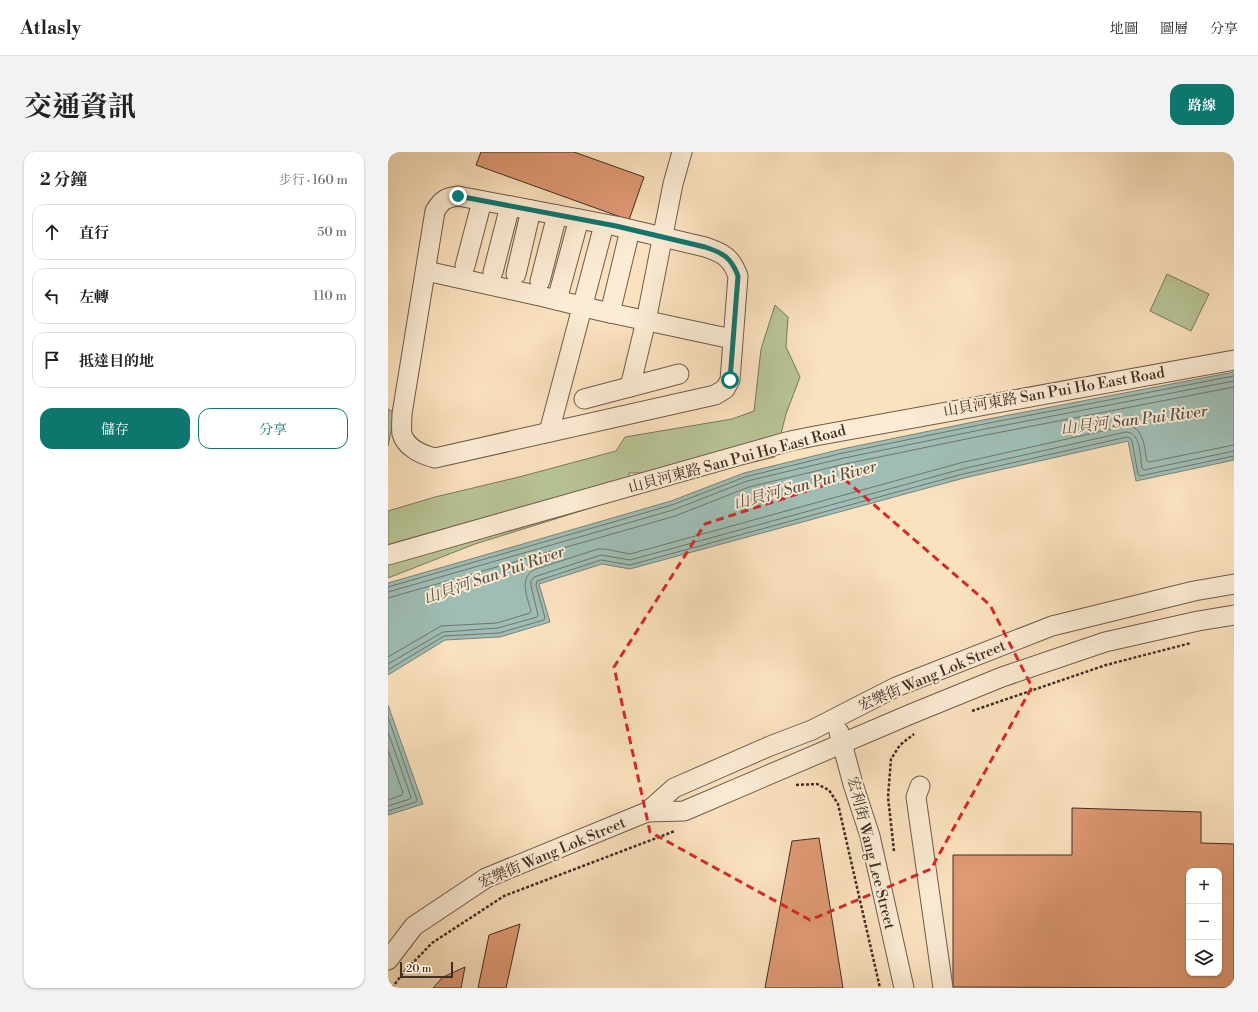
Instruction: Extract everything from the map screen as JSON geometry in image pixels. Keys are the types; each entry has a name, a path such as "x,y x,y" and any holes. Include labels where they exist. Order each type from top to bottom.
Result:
{"street":[{"path":"630,387 646,321 680,159"},
{"path":"458,196 630,230 705,247 719,252 728,258 735,267 738,276 730,380 725,389 715,395 435,458 424,455 410,446 402,434 402,414 435,211 441,201 449,197 458,196"},
{"path":"462,272 482,201"},
{"path":"492,272 510,206"},
{"path":"516,274 531,210"},
{"path":"547,293 557,215"},
{"path":"547,293 579,219"},
{"path":"549,432 604,225"},
{"path":"610,313 630,230"},
{"path":"426,271 462,272 547,293 582,306 610,313 732,339"},
{"name":"山貝河東路 San Pui Ho East Road","path":"388,555 809,437 1234,360"},
{"path":"584,399 679,374"},
{"name":"宏樂街 Wang Lok Street","path":"388,960 414,926 486,878 647,812 674,788 770,746 812,730 896,687 1052,626 1194,591 1234,584"},
{"name":"宏樂街 Wang Lok Street","path":"647,812 684,811 910,714 1002,677 1105,642 1198,621 1234,615"},
{"name":"宏利街 Wang Lee Street","path":"836,718 842,744 870,836 904,988"},
{"path":"920,786 916,797 942,988"}],"path":[{"path":"967,712 1106,666 1196,642"},
{"path":"894,852 888,797 891,759 900,745 920,731"},
{"path":"791,787 798,784 817,784 829,790 838,804 880,988"},
{"path":"392,988 403,973 432,943 504,896 680,829"}],"highlighted area":[{"path":"844,479 990,605 1032,687 931,869 810,920 650,832 614,667 705,524"}],"green space":[{"path":"1167,274 1209,294 1191,331 1150,311"},
{"path":"775,305 788,317 786,347 800,377 786,414 775,457 712,472 629,473 632,495 475,544 388,578 388,511 435,497 519,477 616,451 625,437 732,419 754,411 761,349"},
{"path":"388,409 395,413 388,446"}],"water":[{"name":"山貝河 San Pui River","path":"1234,372 1234,460 1136,481 1128,441 964,478 630,569 602,564 539,584 550,622 500,637 445,640 388,675 388,583 671,501 744,473 842,449 983,420"},
{"path":"388,705 423,804 388,815"}],"building":[{"path":"481,152 574,152 644,177 629,220 476,165"},
{"path":"1072,808 1201,812 1201,843 1234,844 1234,988 953,987 953,855 1072,855"},
{"path":"819,838 843,988 765,988 792,841"},
{"path":"520,924 506,988 478,988 489,935"},
{"path":"465,967 461,988 433,988 443,977"}],"route":[{"path":"458,196 604,225 616,226 705,247 719,252 728,258 735,267 738,276 730,380"}]}
